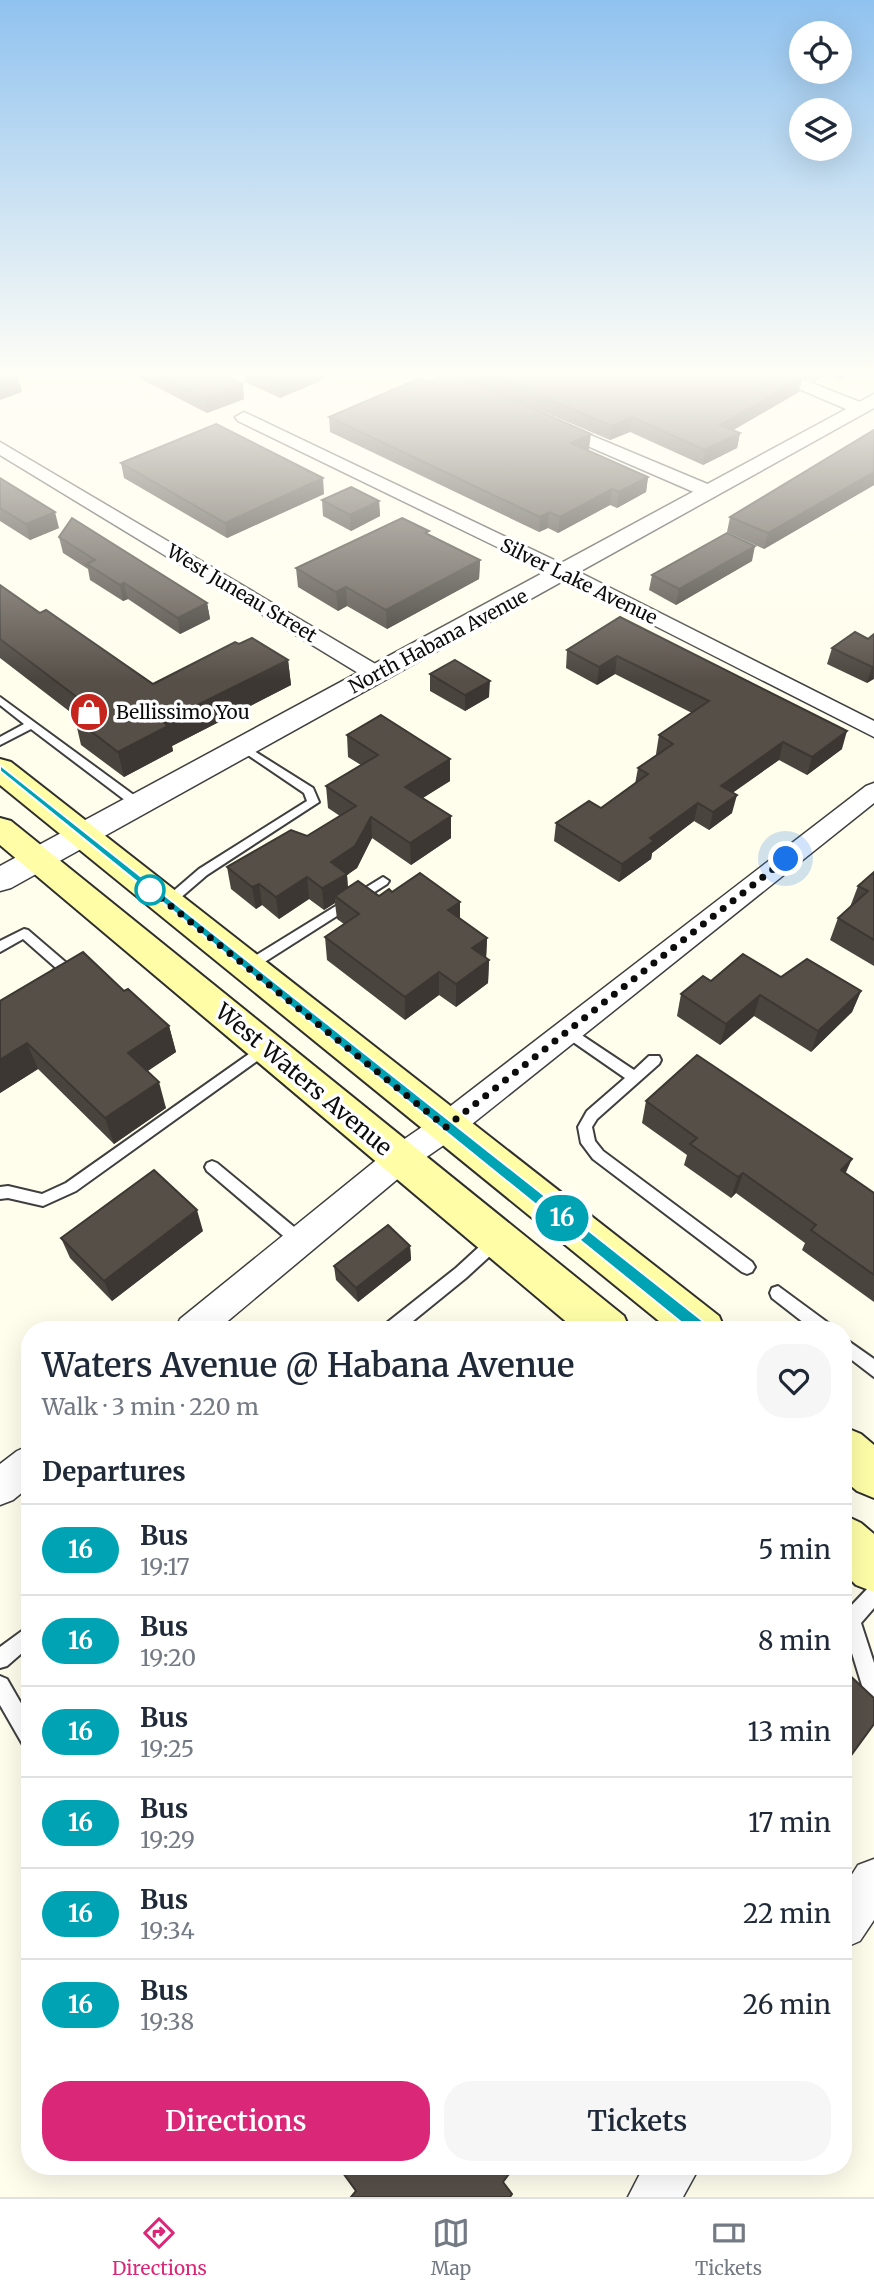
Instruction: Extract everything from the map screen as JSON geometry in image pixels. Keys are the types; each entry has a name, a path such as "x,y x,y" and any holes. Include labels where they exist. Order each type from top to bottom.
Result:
{"main road":[{"path":"0,769 692,1321"},
{"name":"West Waters Avenue","path":"0,828 401,1158 591,1321"},
{"path":"852,1457 874,1475"},
{"path":"852,1547 874,1567"}],"street":[{"name":"West Juneau Street","path":"47,476 376,674"},
{"name":"Silver Lake Avenue","path":"365,476 564,572 874,730"},
{"path":"672,476 710,492"},
{"name":"North Habana Avenue","path":"0,880 739,476"},
{"path":"203,1321 401,1158 446,1127 874,791"},
{"path":"0,1488 21,1470"},
{"path":"852,1913 874,1881"},
{"path":"653,2197 669,2175"}],"lane":[{"path":"0,700 138,804"},
{"path":"0,742 31,724"},
{"path":"167,903 203,872 313,802 309,791 243,747"},
{"path":"247,967 383,881"},
{"path":"0,947 24,933 65,970 43,983"},
{"path":"568,1031 634,1077"},
{"path":"0,1193 8,1192 43,1200 71,1187 266,1047"},
{"path":"654,1060 592,1115 585,1127 588,1143 598,1155 747,1267"},
{"path":"212,1167 300,1241"},
{"path":"401,1321 498,1239"},
{"path":"778,1293 814,1321"},
{"path":"852,1351 874,1369"},
{"path":"852,1614 874,1594"},
{"path":"852,1629 874,1692"},
{"path":"0,1659 21,1642"},
{"path":"0,1686 21,1722"}],"building":[{"path":"143,476 318,476 323,478 225,523"},
{"path":"452,476 648,477 619,492 612,489 560,517 549,512 540,517"},
{"path":"799,476 868,476 768,533 730,517"},
{"path":"0,478 55,512 26,524 0,508"},
{"path":"351,487 379,501 350,515 322,500"},
{"path":"72,518 207,603 178,618 124,583 120,585 87,564 95,560 59,537"},
{"path":"402,518 429,531 425,533 480,560 386,610 346,587 336,592 296,568"},
{"path":"727,533 755,546 679,589 652,575"},
{"path":"0,585 40,613 46,610 153,684 235,642 239,644 252,638 288,660 163,722 168,726 118,752 75,719 94,710 0,639"},
{"path":"620,617 847,731 812,757 783,742 721,786 737,795 713,812 698,803 650,838 654,841 622,864 556,823 589,801 601,808 648,774 638,768 673,744 659,735 709,701 617,656 599,667 567,650"},
{"path":"855,632 868,639 874,634 874,666 832,648"},
{"path":"455,660 490,681 465,695 430,674"},
{"path":"381,715 450,759 405,787 451,816 410,843 371,817 355,846 331,862 347,874 322,888 307,877 276,897 259,884 252,887 227,867 291,830 307,836 356,806 326,786 378,755 347,735"},
{"path":"874,872 874,940 838,918 868,891 858,886"},
{"path":"420,873 460,902 448,910 487,938 472,948 489,960 456,984 439,972 405,997 325,937 359,914 335,896 358,881 379,896 389,889 392,892"},
{"path":"83,952 124,991 128,989 169,1026 128,1053 159,1082 105,1118 27,1043 0,1060 0,1001"},
{"path":"743,954 781,977 807,959 861,991 818,1031 760,995 726,1024 681,994 703,976 711,981"},
{"path":"697,1055 852,1159 841,1170 874,1193 874,1275 811,1230 816,1225 743,1173 738,1177 690,1144 697,1138 646,1101"},
{"path":"154,1170 197,1210 104,1281 61,1238"},
{"path":"388,1225 410,1246 356,1288 334,1266"},
{"path":"852,1677 874,1698 874,1724 852,1754"},
{"path":"344,2175 508,2175 503,2182 512,2194 510,2197 351,2197 356,2191"}],"bus line":[{"name":"16","path":"0,769 692,1321"}],"place":[{"name":"Bellissimo You","path":"89,712"}],"route":[{"path":"150,890 146,886 446,1127 786,859"}]}
